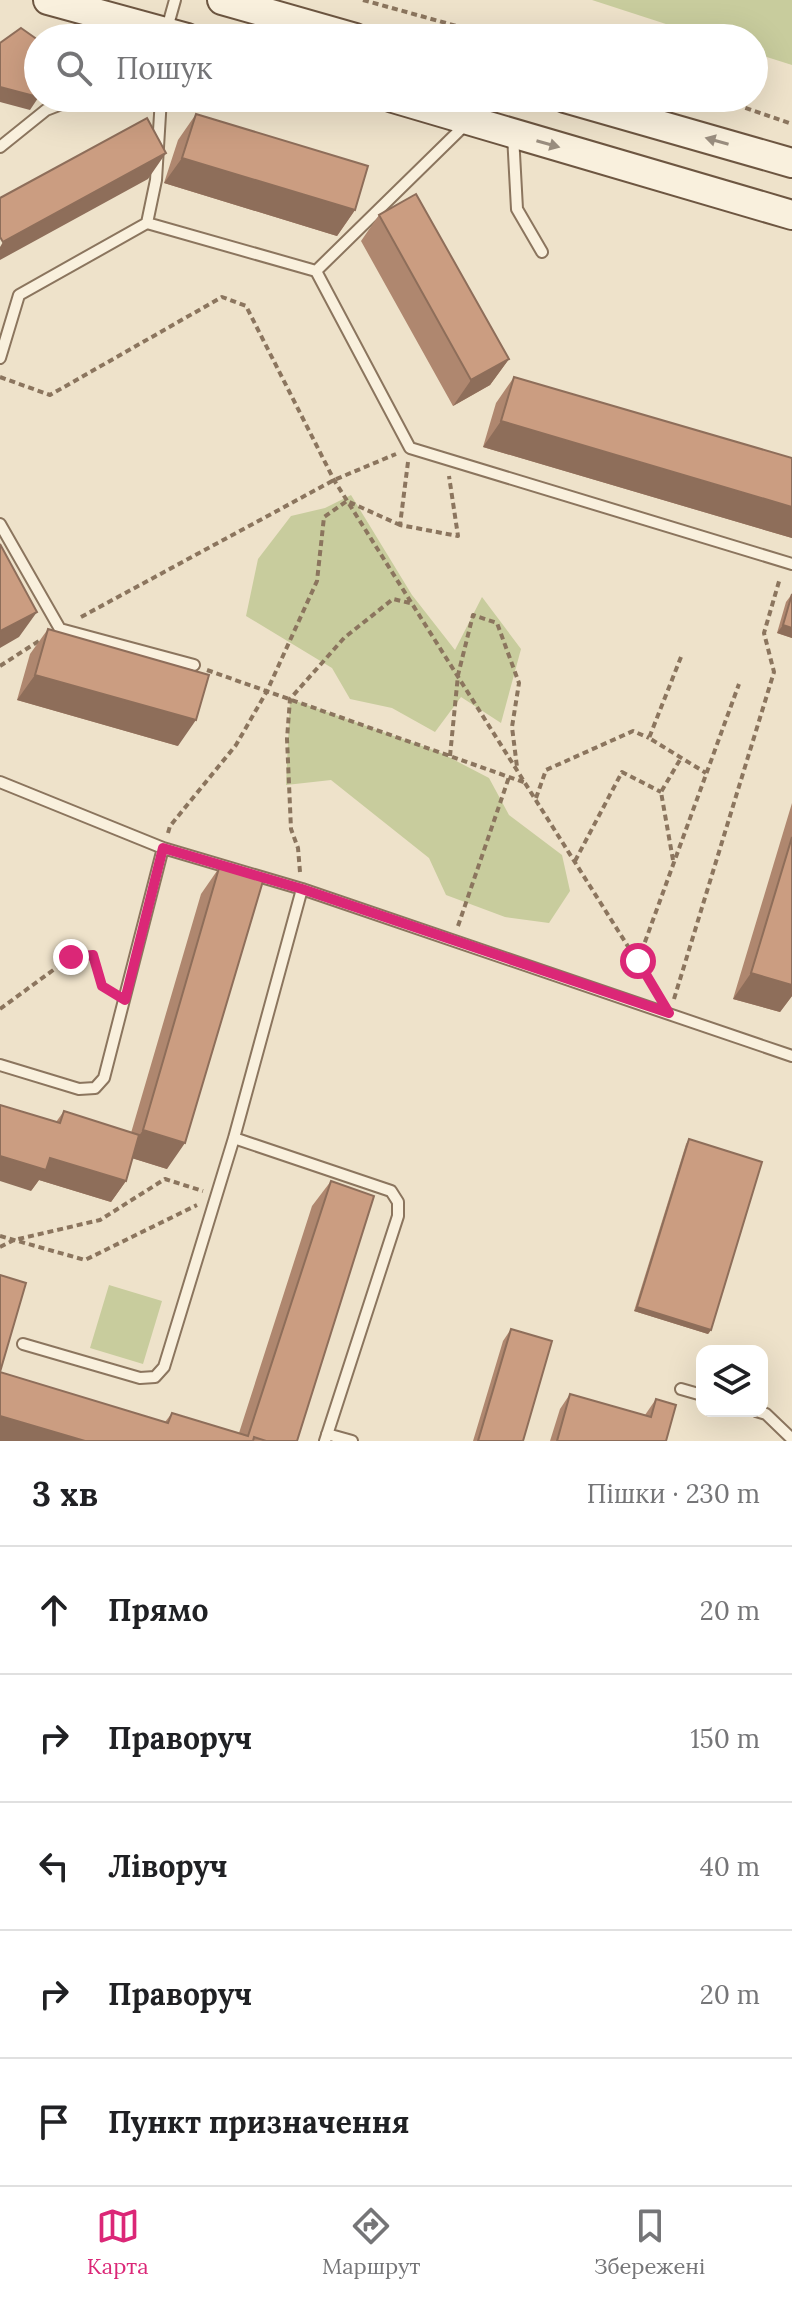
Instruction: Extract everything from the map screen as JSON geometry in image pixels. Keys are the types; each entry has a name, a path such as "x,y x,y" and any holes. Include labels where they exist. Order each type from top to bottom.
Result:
{"street":[{"path":"48,0 131,24"},
{"path":"222,0 306,24"},
{"path":"440,112 792,215"},
{"path":"614,112 792,163"}],"lane":[{"path":"174,24 175,0"},
{"path":"0,147 44,112"},
{"path":"147,223 156,180 160,112"},
{"path":"316,271 470,121"},
{"path":"513,133 517,209 542,252"},
{"path":"0,358 19,295 147,223 316,271 410,448 788,563"},
{"path":"0,524 60,629 194,665"},
{"path":"0,782 163,848 302,889 792,1056"},
{"path":"0,1065 79,1089 95,1088 104,1078 163,848"},
{"path":"23,1344 140,1378 155,1377 164,1367 234,1138 302,889"},
{"path":"234,1138 391,1191 398,1202 398,1216 326,1437 352,1441"},
{"path":"681,1389 696,1393"},
{"path":"768,1416 792,1439"}],"path":[{"path":"363,0 450,24"},
{"path":"757,112 792,124"},
{"path":"0,377 50,395 222,297 246,306 334,480 669,1013"},
{"path":"60,629 334,480 410,448"},
{"path":"400,525 410,448"},
{"path":"347,501 400,525 458,536 446,459"},
{"path":"163,848 170,826 236,745 267,691 317,581 324,517 347,501"},
{"path":"669,1013 774,672 764,633 788,563"},
{"path":"302,889 298,848 291,829 287,739 290,699 344,638 393,599 412,604"},
{"path":"450,756 458,675 473,615 497,623 519,683 512,727 518,769"},
{"path":"0,666 28,648"},
{"path":"649,738 681,657"},
{"path":"194,665 526,783"},
{"path":"638,961 739,684"},
{"path":"536,799 546,770 633,731 706,773"},
{"path":"673,862 661,792 681,758"},
{"path":"575,861 622,772 661,792"},
{"path":"453,941 509,777"},
{"path":"0,1009 71,957 93,955 102,986 125,1000"},
{"path":"0,1247 14,1240 100,1220 165,1179 217,1195"},
{"path":"0,1236 85,1260 217,1195"}],"green space":[{"path":"592,0 792,0 792,65 768,57 768,24 666,24"},
{"path":"351,495 412,595 455,650 482,597 521,649 501,723 461,697 435,732 392,708 350,699 332,668 246,616 258,559 291,516 325,508"},
{"path":"290,699 439,752 489,778 509,815 562,855 570,891 549,923 505,917 446,895 429,858 331,780 286,785"},
{"path":"109,1285 162,1301 143,1364 90,1348"}],"building":[{"path":"21,28 24,30 24,93 0,87 0,43"},
{"path":"196,114 368,166 355,210 182,158"},
{"path":"147,118 166,153 3,242 0,237 0,198"},
{"path":"416,194 509,359 471,380 379,215"},
{"path":"514,377 792,458 792,507 501,421"},
{"path":"0,544 37,612 0,631"},
{"path":"792,594 792,628 783,625"},
{"path":"48,629 209,675 196,720 35,675"},
{"path":"792,837 792,985 751,973"},
{"path":"219,868 263,881 185,1143 143,1130"},
{"path":"0,1105 60,1123 64,1111 139,1135 126,1181 50,1158 46,1170 0,1156"},
{"path":"689,1139 762,1162 711,1330 637,1307"},
{"path":"331,1181 374,1196 297,1441 266,1441 254,1437 253,1441 85,1441 0,1416 0,1372 168,1423 172,1413 248,1436"},
{"path":"0,1275 26,1283 0,1372"},
{"path":"511,1329 552,1341 523,1441 478,1441"},
{"path":"570,1394 651,1417 656,1399 676,1405 666,1441 557,1441"}],"route":[{"path":"71,957 93,955 102,986 125,1000 163,848 302,889 669,1013 638,961"}]}
